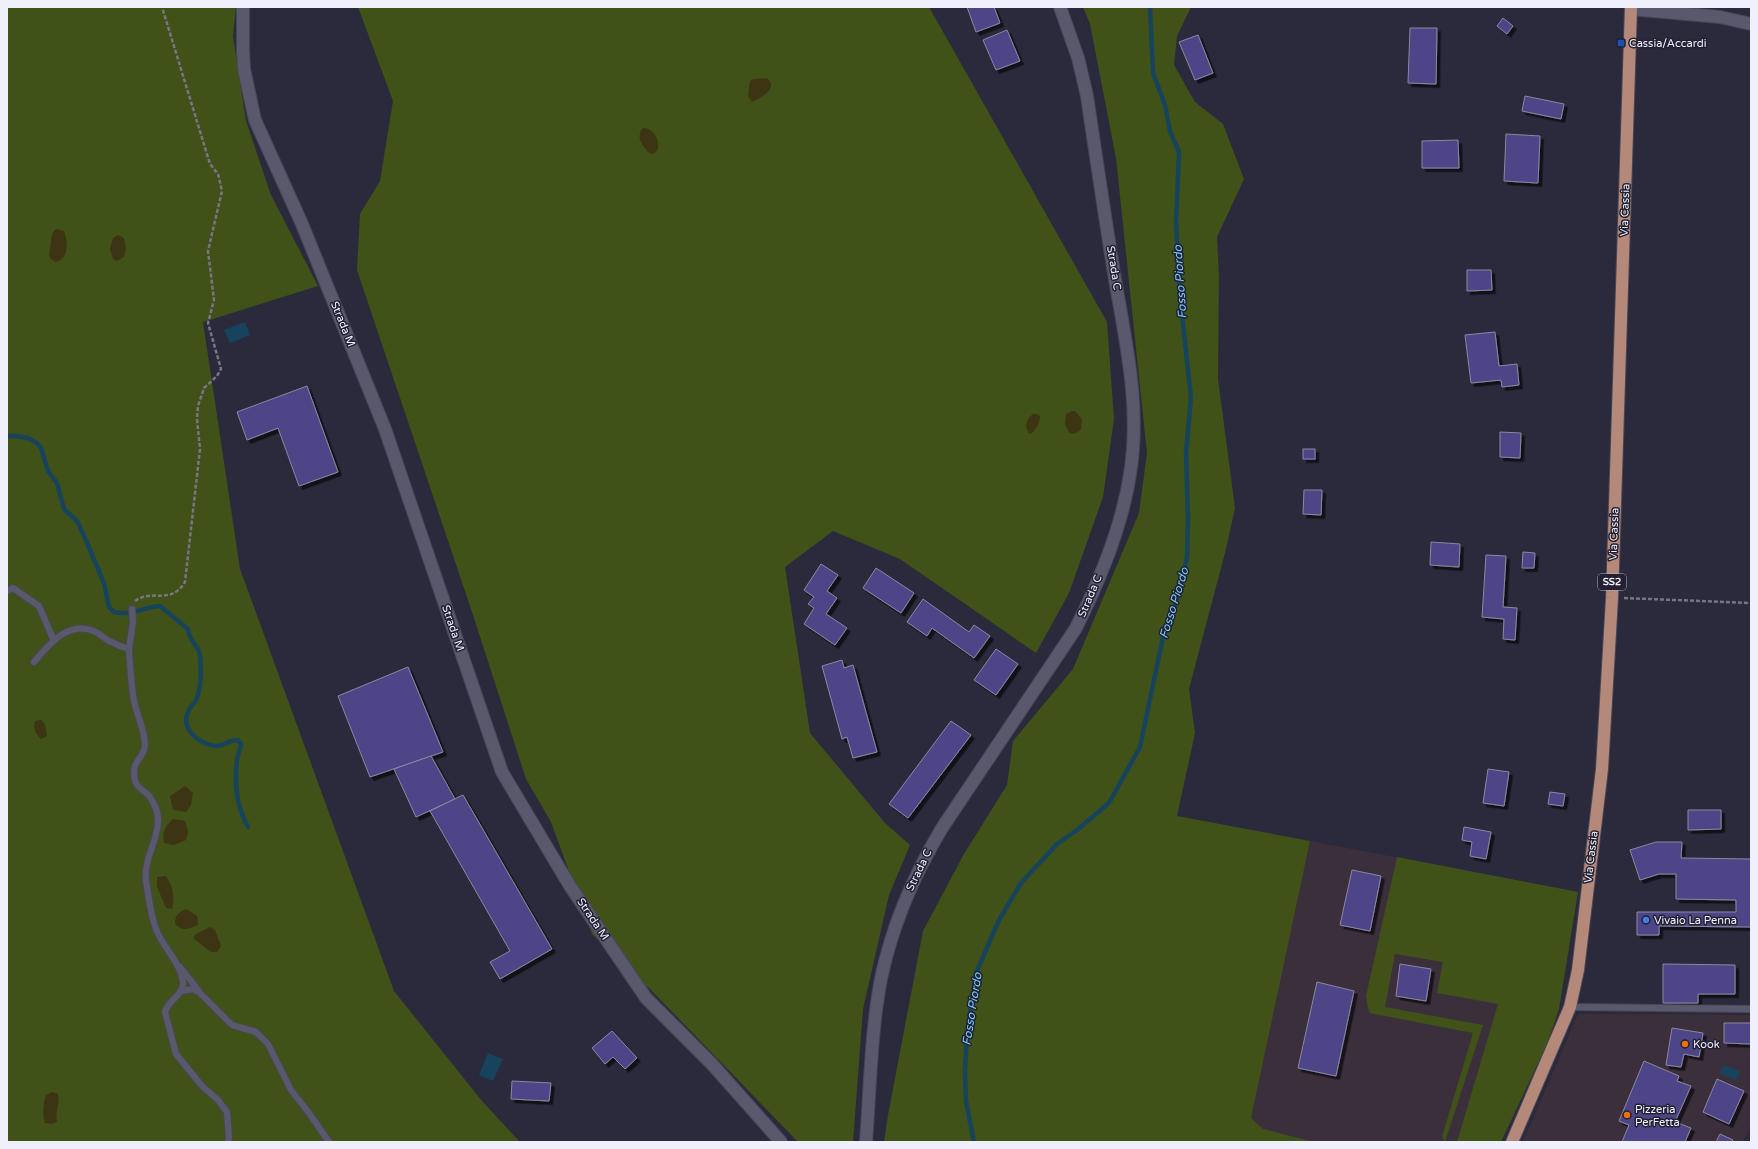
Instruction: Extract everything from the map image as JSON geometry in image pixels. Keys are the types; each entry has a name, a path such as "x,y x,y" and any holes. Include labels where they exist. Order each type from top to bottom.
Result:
{"main road":[{"name":"Via Cassia","path":"1512,1142 1565,1022 1570,1007 1578,970 1602,769 1612,598 1631,8"}],"street":[{"name":"Strada M","path":"243,7 244,69 255,120 302,224 385,429 502,772 570,886 646,998 711,1064 781,1142"},
{"name":"Strada C","path":"866,1142 875,1024 881,981 894,929 905,899 930,848 942,828 1076,628 1086,608 1118,526 1130,474 1134,424 1131,370 1087,96 1078,58 1060,7"},
{"path":"1631,8 1720,17 1751,24"}],"lane":[{"path":"7,590 13,588 40,606 54,641"},
{"path":"132,612 133,622 129,650 134,702 144,736 145,747 136,761 133,771 136,784 149,796 158,818 157,835 148,856 146,880 156,929 178,964 200,993 232,1025 256,1032 268,1044 291,1090 329,1142"},
{"path":"34,662 64,632 79,628 95,632 110,642 129,650"},
{"path":"178,964 183,984 181,991 166,1006 165,1012 176,1054 202,1086 218,1100 227,1112 228,1142"},
{"path":"181,991 193,989 200,993"},
{"path":"1570,1007 1751,1009"}],"path":[{"path":"132,612 134,601 137,599 142,597 168,596 175,594 181,589 185,582 200,449 197,419 198,406 204,388 218,376 221,369 220,361 208,329 209,316 214,300 208,251 222,191 218,174 210,164 162,7"},
{"path":"1612,598 1751,603"}],"shaded area":[{"path":"1310,841 1578,892 1559,1009 1499,1142 1240,1142"},
{"path":"1578,1014 1751,1015 1751,1125 1743,1142 1523,1142"}],"green space":[{"path":"7,7 236,7 233,36 246,121 271,195 318,286 203,322 240,569 394,991 482,1101 520,1142 7,1142"},
{"path":"358,7 929,7 1107,322 1114,419 1103,497 1069,593 1036,653 900,559 833,531 785,567 810,733 885,823 910,845 889,895 863,1009 853,1142 798,1142 651,990 592,934 551,822 526,779 473,615 357,270 360,214 380,181 393,101"},
{"path":"1083,7 1191,7 1177,36 1174,65 1195,102 1223,124 1244,179 1217,237 1219,275 1218,379 1235,508 1226,549 1189,689 1195,733 1177,816 1310,841 1251,1118 1263,1129 1314,1142 884,1142 923,931 964,854 1007,785 1013,741 1073,669 1139,513 1147,453 1116,158 1090,24"},
{"path":"1397,857 1578,892 1559,1009 1548,1042 1501,1142 1457,1142 1498,1004 1437,993 1443,962 1395,954 1385,1007 1483,1025 1445,1142 1442,1137 1473,1033 1370,1013 1368,1008 1366,996"}],"sand":[{"path":"767,78 771,85 770,89 760,98 752,102 748,96 750,81 754,79"},
{"path":"643,128 647,128 653,132 657,138 658,149 654,154 649,153 641,141 640,135"},
{"path":"57,229 64,231 67,244 65,254 56,262 49,256 52,234"},
{"path":"118,235 124,238 126,248 124,257 117,261 113,259 110,249 113,238"},
{"path":"1075,411 1082,419 1081,430 1074,434 1069,433 1065,424 1066,414"},
{"path":"1033,414 1037,414 1040,418 1036,429 1030,434 1026,424"},
{"path":"41,720 45,724 47,736 41,739 36,733 34,726 35,721"},
{"path":"185,786 193,793 191,805 186,812 173,810 170,796"},
{"path":"173,819 185,821 188,832 186,840 174,845 164,843 163,839 163,835 168,824"},
{"path":"166,876 173,892 172,909 166,908 157,887 157,877"},
{"path":"186,909 197,916 198,925 188,929 183,929 175,924 175,921 178,915"},
{"path":"210,927 215,930 221,946 217,952 211,952 193,938 196,934"},
{"path":"52,1092 58,1094 58,1101 57,1122 52,1124 45,1123 43,1112 46,1095"}],"water":[{"path":"245,322 250,335 230,343 224,330"},
{"path":"488,1053 503,1059 493,1081 479,1075"},
{"path":"1723,1065 1740,1071 1737,1080 1720,1074"}],"building":[{"path":"967,7 994,7 1000,23 976,32"},
{"path":"1503,18 1513,26 1507,34 1497,26"},
{"path":"1410,28 1437,28 1436,84 1408,83"},
{"path":"1007,30 1020,61 996,70 983,40"},
{"path":"1198,35 1213,73 1195,80 1179,42"},
{"path":"1525,96 1564,104 1561,119 1522,111"},
{"path":"1506,134 1540,136 1538,183 1504,181"},
{"path":"1458,140 1459,168 1422,168 1422,141"},
{"path":"1467,270 1491,270 1492,290 1467,291"},
{"path":"1495,332 1499,366 1517,364 1519,385 1502,387 1501,380 1471,383 1465,335"},
{"path":"307,386 338,472 299,486 278,428 247,440 237,412"},
{"path":"1500,432 1521,433 1520,458 1500,457"},
{"path":"1303,449 1315,449 1315,459 1303,459"},
{"path":"1304,490 1322,490 1321,515 1303,514"},
{"path":"1431,542 1460,544 1459,567 1430,565"},
{"path":"1523,552 1535,553 1534,568 1522,568"},
{"path":"1486,555 1506,556 1503,607 1517,608 1515,640 1503,639 1504,619 1482,617"},
{"path":"821,564 838,575 827,591 837,598 826,614 847,628 835,645 804,624 814,608 808,604 814,597 804,590"},
{"path":"876,568 914,593 901,613 863,588"},
{"path":"923,599 969,632 974,625 990,636 974,658 932,628 927,636 907,622"},
{"path":"996,649 1018,664 996,695 974,680"},
{"path":"842,660 844,668 853,665 877,752 853,758 847,737 842,739 822,666"},
{"path":"408,667 443,752 370,777 338,696"},
{"path":"951,721 971,735 908,818 889,804"},
{"path":"431,756 455,799 416,817 394,769"},
{"path":"1488,769 1509,772 1504,806 1483,803"},
{"path":"1550,792 1565,794 1563,806 1548,804"},
{"path":"463,795 552,949 500,979 490,962 510,951 430,811"},
{"path":"1688,810 1721,810 1721,829 1688,830"},
{"path":"1464,827 1491,832 1486,859 1470,856 1472,842 1462,840"},
{"path":"1656,842 1682,842 1681,858 1751,859 1751,927 1659,926 1659,935 1637,935 1637,912 1736,912 1736,900 1676,899 1676,874 1659,874 1640,880 1630,850"},
{"path":"1352,870 1381,876 1370,931 1340,925"},
{"path":"1400,964 1431,969 1426,1001 1396,996"},
{"path":"1663,964 1735,965 1735,994 1698,994 1698,1003 1663,1003"},
{"path":"1317,982 1354,991 1336,1076 1298,1068"},
{"path":"1724,1023 1751,1023 1751,1044 1724,1043"},
{"name":"Kook","path":"1672,1028 1703,1033 1699,1057 1684,1054 1681,1067 1666,1065"},
{"path":"612,1031 637,1058 625,1069 613,1057 605,1064 592,1048"},
{"path":"1644,1061 1679,1076 1677,1081 1691,1086 1675,1122 1691,1128 1685,1142 1622,1142 1629,1125 1619,1121"},
{"path":"1717,1079 1744,1091 1729,1124 1703,1112"},
{"path":"512,1081 551,1083 549,1101 511,1099"},
{"path":"1720,1134 1733,1140 1732,1142 1716,1142"}],"waterway":[{"name":"Fosso Piordo","path":"974,1142 966,1101 965,1071 967,1033 976,973 999,920 1021,883 1057,844 1077,830 1109,803 1140,747 1163,637 1176,602 1187,558 1188,519 1186,453 1191,398 1180,296 1176,223 1179,152 1170,131 1165,105 1153,73 1150,7"},
{"path":"7,436 28,438 37,443 41,448 48,471 57,483 64,509 77,521 82,531 104,583 109,607 114,612 128,613 160,606 188,629 191,638 199,651 201,673 198,696 189,710 186,723 192,734 202,742 218,746 238,740 241,744 237,760 236,786 238,803 248,827"}],"place":[{"name":"Cassia/Accardi","path":"1621,43"},
{"name":"Vivaio La Penna","path":"1646,920"},
{"name":"Kook","path":"1685,1044"},
{"name":"Pizzeria PerFetta","path":"1627,1115"}]}
